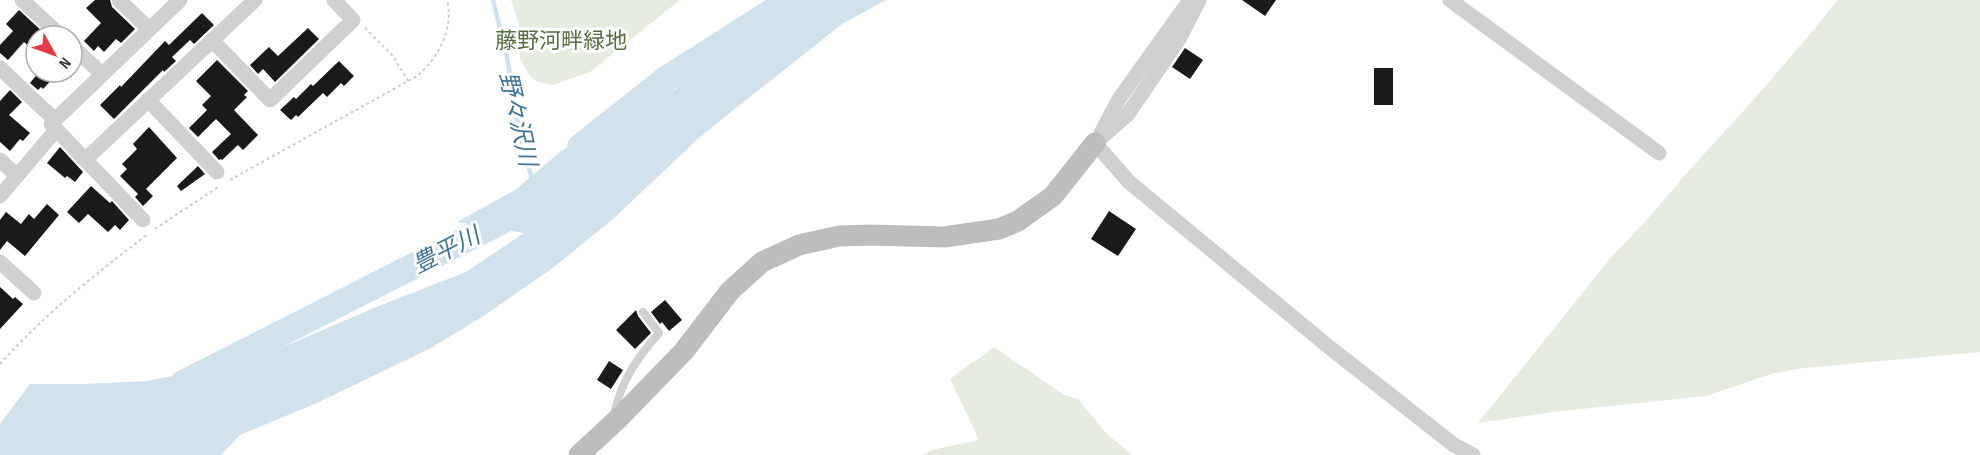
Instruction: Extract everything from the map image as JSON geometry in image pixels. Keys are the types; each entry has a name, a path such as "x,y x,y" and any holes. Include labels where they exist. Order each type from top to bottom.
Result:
{"street":[{"path":"22,0 48,24"},
{"path":"119,0 150,28"},
{"path":"0,196 56,125 102,74 180,0"},
{"path":"86,159 255,0"},
{"path":"212,40 270,100 353,20 334,0"},
{"path":"579,455 684,351 730,291 762,262 799,245 839,236 944,237 999,229 1018,221 1053,196 1095,143 1119,99 1190,0"},
{"path":"1095,143 1128,114 1179,39 1199,0"},
{"path":"1450,0 1659,153"},
{"path":"84,57 102,74"},
{"path":"0,68 143,220"},
{"path":"148,100 222,179"},
{"path":"1095,143 1129,182 1338,354 1454,445 1473,455"},
{"path":"0,160 17,176"},
{"path":"0,262 34,293"}],"lane":[{"path":"612,424 619,393 632,366 637,357 659,333 643,312"}],"path":[{"path":"0,364 51,312 93,276 222,179 408,81 425,69 440,50 447,33 450,9 447,0"},
{"path":"353,20 363,26 393,56 408,81"}],"green space":[{"name":"藤野河畔緑地","path":"511,0 680,0 590,72 553,85 536,81 530,76 520,59 519,24"},
{"path":"1838,0 1980,0 1980,352 1804,368 1771,374 1706,396 1553,412 1478,423 1613,255 1767,84"},
{"path":"994,347 1064,395 1078,399 1106,433 1132,455 922,455 932,450 979,440 950,379"}],"water":[{"path":"777,0 886,0 842,24 702,135 613,219 554,267 485,315 431,348 319,402 240,435 221,455 0,455 0,424 30,384 147,381 253,360 381,305 466,272 524,233 457,222 515,190 561,151 676,89"}],"building":[{"path":"95,0 110,0 112,7 135,29 121,43 116,39 104,52 98,46 94,51 84,41 101,23 86,8"},
{"path":"1242,0 1276,0 1265,16"},
{"path":"19,10 34,24 24,24 24,42 8,60 0,53 0,45 13,31 6,24"},
{"path":"202,13 214,25 194,44 190,40 172,57 176,61 164,72 163,70 114,119 100,105 120,85 121,87 165,41 169,45"},
{"path":"308,28 319,39 275,82 263,69 258,74 250,65 269,47 278,56"},
{"path":"1185,48 1203,60 1190,79 1172,67"},
{"path":"217,60 248,91 244,95 247,97 234,110 258,135 243,150 238,145 222,160 219,160 212,152 231,134 216,119 198,137 189,128 207,110 202,105 211,96 196,81"},
{"path":"339,61 354,76 344,86 341,83 327,97 323,93 298,117 296,115 291,120 280,110 294,97 296,99 311,84 313,86"},
{"path":"1374,68 1393,68 1393,105 1374,105"},
{"path":"31,84 48,84 43,89 41,87 38,90"},
{"path":"10,90 22,102 9,115 30,133 23,141 20,139 10,151 0,142 0,101"},
{"path":"149,127 177,158 146,189 153,196 143,206 135,197 138,194 120,176 127,169 122,164 137,149 133,144"},
{"path":"60,147 83,172 75,182 67,176 65,178 47,163"},
{"path":"198,166 205,174 181,191 177,186"},
{"path":"91,186 110,203 112,201 129,220 120,230 115,225 108,232 88,214 79,223 67,212"},
{"path":"47,204 59,215 25,256 7,241 0,250 0,220 6,212 21,224 29,214 34,219"},
{"path":"1109,211 1136,229 1118,256 1091,239"},
{"path":"0,287 13,299 15,297 23,304 0,329"},
{"path":"665,300 682,320 669,331 651,312"},
{"path":"636,310 651,333 635,349 616,330"},
{"path":"609,361 623,370 611,389 597,380"}],"waterway":[{"name":"野々沢川","path":"493,0 507,57 520,137 533,182"},
{"name":"豊平川","path":"580,147 666,79 790,0"},
{"name":"豊平川","path":"183,383 520,212"}]}
